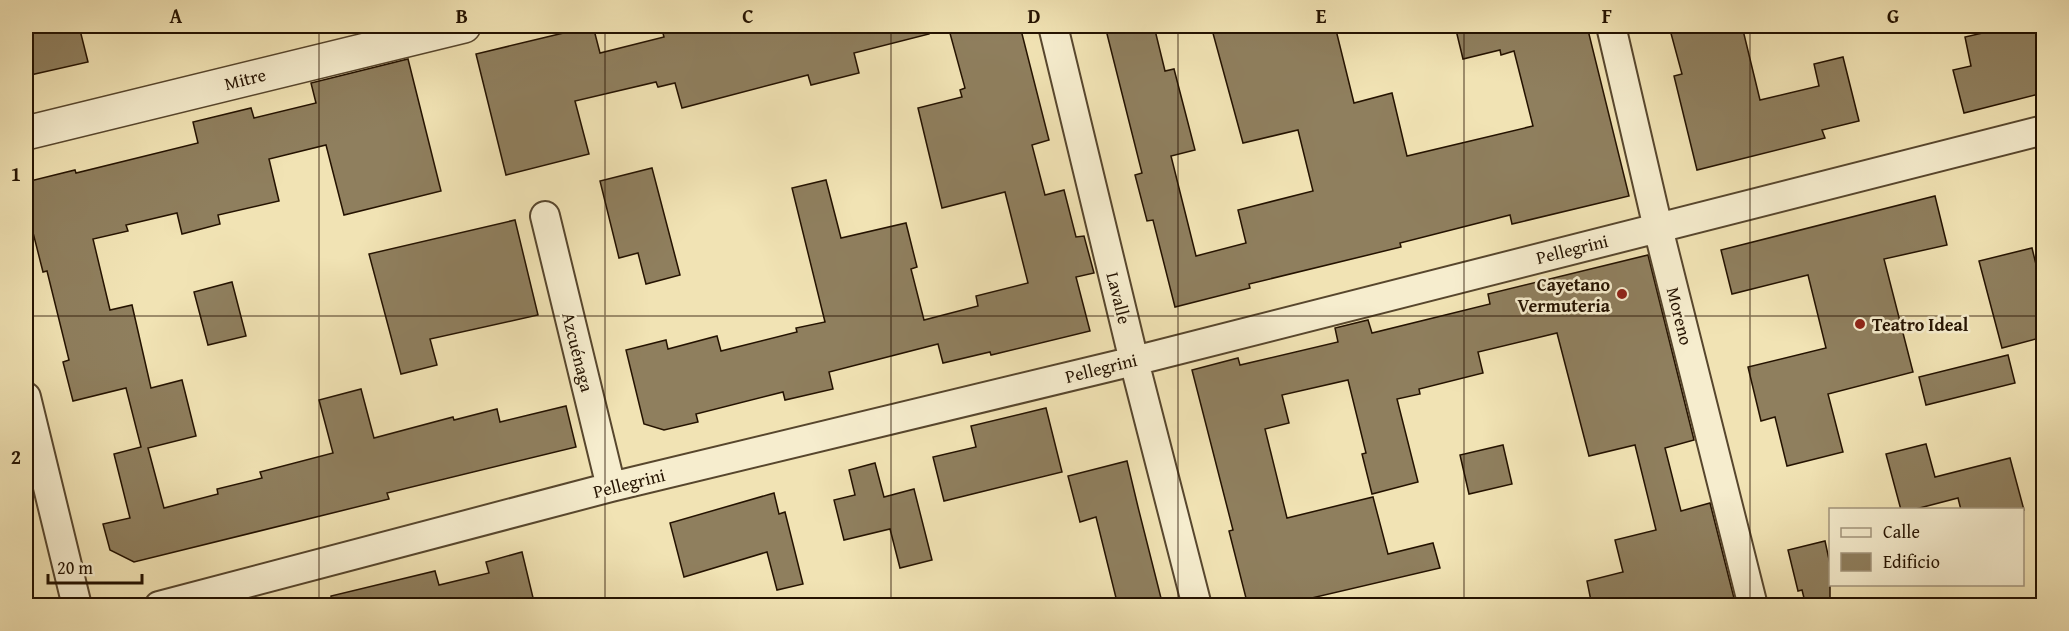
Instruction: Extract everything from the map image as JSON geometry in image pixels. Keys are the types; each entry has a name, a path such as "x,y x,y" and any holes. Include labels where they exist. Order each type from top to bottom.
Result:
{"street":[{"name":"Mitre","path":"26,134 464,26"},
{"name":"Lavalle","path":"1053,26 1134,360 1197,606"},
{"name":"Moreno","path":"1611,26 1658,228 1753,606"},
{"name":"Pellegrini","path":"159,606 610,487 1134,360 2043,130"},
{"name":"Azcuénaga","path":"545,216 610,487"},
{"path":"26,397 77,606"}],"path":[{"path":"2021,606 2043,600"}],"building":[{"path":"30,26 79,26 88,62 26,76 26,39 33,37"},
{"path":"593,26 600,53 664,37 661,26 928,26 929,34 854,53 859,73 811,85 808,75 682,108 675,83 658,87 656,82 575,101 589,154 506,175 476,54"},
{"path":"948,26 1020,26 1049,140 1032,145 1045,195 1064,190 1076,237 1084,236 1094,273 1076,277 1090,331 991,355 990,352 943,363 938,344 829,372 833,389 785,400 783,392 696,414 698,422 664,430 644,424 626,350 666,340 668,349 717,336 721,351 797,332 796,328 825,322 792,188 826,180 841,238 906,223 917,267 911,269 924,320 978,306 976,296 1028,283 1005,192 942,208 918,108 962,97 960,90 965,88"},
{"path":"1105,26 1154,26 1165,71 1174,69 1195,150 1171,156 1196,256 1246,243 1238,210 1313,191 1298,130 1243,143 1211,26 1335,26 1354,103 1392,93 1407,156 1533,126 1514,51 1501,55 1500,50 1463,59 1455,26 1587,26 1629,196 1512,224 1510,215 1400,243 1401,247 1249,284 1250,288 1175,307 1153,220 1147,221 1135,175 1142,173"},
{"path":"1669,26 1742,26 1760,100 1819,86 1814,64 1843,57 1859,121 1822,130 1825,138 1697,170 1674,76 1682,74"},
{"path":"2013,26 2043,26 2043,93 1964,113 1953,70 1971,66 1965,37"},
{"path":"408,59 441,191 344,215 326,145 269,159 279,201 218,215 220,224 182,234 177,213 126,225 128,231 93,239 110,310 132,305 151,388 182,380 196,436 148,448 164,508 218,494 217,489 262,478 260,472 333,453 319,400 361,389 374,438 453,417 454,420 497,409 500,422 566,406 576,447 387,493 389,499 134,562 110,550 103,524 130,518 114,454 141,447 126,388 73,401 63,362 69,360 47,271 43,272 26,205 26,182 75,170 76,173 198,143 193,122 251,108 254,118 316,103 311,83"},
{"path":"652,168 680,275 646,284 638,253 619,258 600,181"},
{"path":"1935,196 1947,245 1884,259 1913,372 1828,394 1843,452 1787,466 1775,417 1761,421 1748,367 1826,348 1808,275 1732,294 1721,250"},
{"path":"515,220 538,315 430,339 437,365 401,374 369,254"},
{"path":"2032,248 2043,293 2043,337 2002,348 1979,261"},
{"path":"1648,255 1694,440 1665,448 1681,511 1710,503 1736,606 1592,606 1587,581 1623,572 1615,540 1656,530 1635,445 1589,456 1557,333 1478,352 1483,373 1419,389 1420,394 1397,399 1418,482 1372,494 1362,454 1366,453 1348,380 1282,395 1289,423 1265,429 1287,518 1373,497 1388,554 1433,543 1440,568 1303,600 1304,606 1248,606 1229,531 1233,530 1192,370 1238,358 1240,365 1338,342 1335,328 1368,320 1372,333 1490,304 1488,294"},
{"path":"232,282 246,336 208,345 194,292"},
{"path":"2008,355 2015,383 1926,405 1919,377"},
{"path":"1046,408 1062,472 944,501 933,457 976,447 971,426"},
{"path":"1926,444 1935,477 2010,458 2023,508 1960,508 1958,498 1920,508 1900,508 1886,454"},
{"path":"1503,445 1512,484 1469,494 1460,455"},
{"path":"1127,461 1163,606 1118,606 1096,517 1080,522 1068,476"},
{"path":"875,463 884,497 914,489 932,560 900,568 890,529 844,540 834,500 855,495 849,470"},
{"path":"774,493 779,514 785,512 803,584 777,590 767,552 684,577 670,523"},
{"path":"1825,541 1829,559 1830,606 1806,606 1802,590 1798,591 1788,550"},
{"path":"522,552 535,606 332,606 331,596 435,571 439,585 489,573 486,562"}],"place":[{"name":"Cayetano Vermuteria","path":"1622,294"},
{"name":"Teatro Ideal","path":"1860,324"}]}
